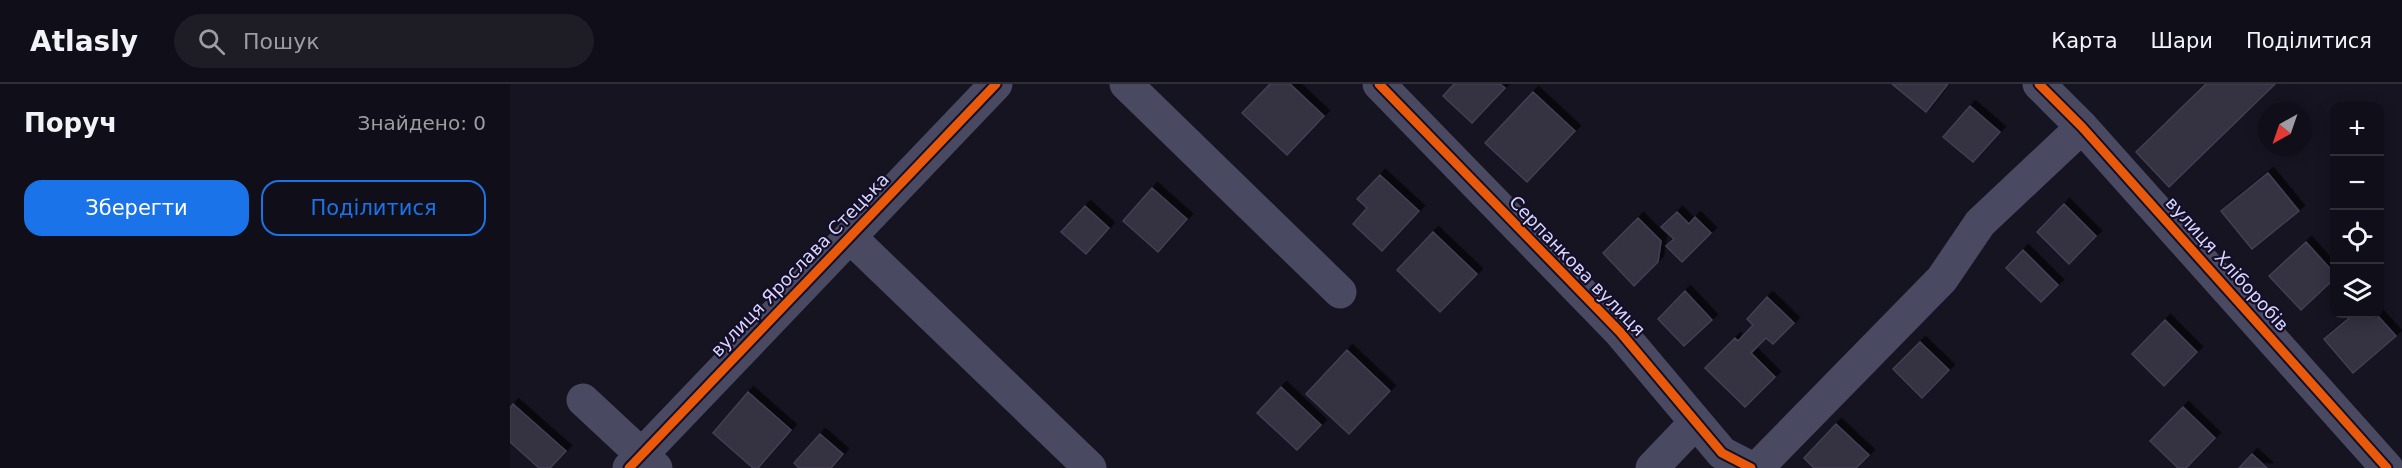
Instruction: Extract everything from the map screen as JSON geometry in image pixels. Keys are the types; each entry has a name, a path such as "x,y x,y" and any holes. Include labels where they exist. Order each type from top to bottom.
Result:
{"street":[{"name":"вулиця Ярослава Стецька","path":"642,464 850,237 996,84"},
{"path":"1126,84 1340,292"},
{"name":"Серпанкова вулиця","path":"1379,84 1620,332 1722,453 1751,468"},
{"name":"вулиця Хліборобів","path":"2039,84 2082,127 2388,468"},
{"path":"1757,468 1942,279 1980,223 2082,127"},
{"path":"850,237 1090,468"},
{"path":"583,400 642,464"},
{"path":"1652,468 1696,422"}],"building":[{"path":"1270,84 1290,84 1324,116 1287,155 1242,113"},
{"path":"1454,84 1500,84 1505,88 1472,123 1443,96"},
{"path":"1892,84 1948,84 1926,112"},
{"path":"2206,84 2275,84 2169,187 2136,152"},
{"path":"1533,92 1575,131 1527,182 1485,143"},
{"path":"1970,106 2000,132 1973,162 1943,137"},
{"path":"2268,173 2299,211 2252,249 2221,211"},
{"path":"1380,175 1419,211 1382,251 1353,224 1367,208 1357,199"},
{"path":"1152,188 1187,219 1158,252 1123,221"},
{"path":"2064,204 2096,236 2069,264 2037,232"},
{"path":"1085,206 1109,228 1086,254 1061,232"},
{"path":"1677,212 1689,224 1695,217 1711,233 1682,262 1666,246 1674,239 1661,227"},
{"path":"1638,218 1661,241 1658,262 1634,286 1603,253"},
{"path":"1433,232 1477,274 1440,312 1397,270"},
{"path":"2306,242 2330,269 2330,283 2301,310 2269,276"},
{"path":"2023,250 2058,285 2041,302 2006,268"},
{"path":"1685,291 1712,320 1684,346 1658,319"},
{"path":"1767,297 1794,323 1773,344 1766,338 1751,353 1775,377 1745,407 1705,368 1735,338 1738,341 1753,325 1747,319"},
{"path":"2349,318 2380,318 2396,336 2353,373 2324,339"},
{"path":"2165,320 2197,352 2164,386 2132,354"},
{"path":"1920,342 1949,370 1922,398 1893,369"},
{"path":"1347,350 1390,391 1349,434 1306,394"},
{"path":"1281,387 1321,425 1297,450 1257,413"},
{"path":"748,392 791,430 758,468 753,468 713,433"},
{"path":"513,404 566,451 550,468 539,468 510,442 510,408"},
{"path":"2183,407 2215,438 2186,468 2178,468 2150,441"},
{"path":"1836,424 1869,455 1856,468 1814,468 1804,458"},
{"path":"820,434 843,454 831,468 799,468 794,463"},
{"path":"2252,454 2267,468 2239,468"}],"cycle path":[{"path":"629,468 996,84"},
{"path":"1379,84 1620,332 1722,453 1751,468"},
{"path":"2039,84 2082,127 2387,468"}]}
